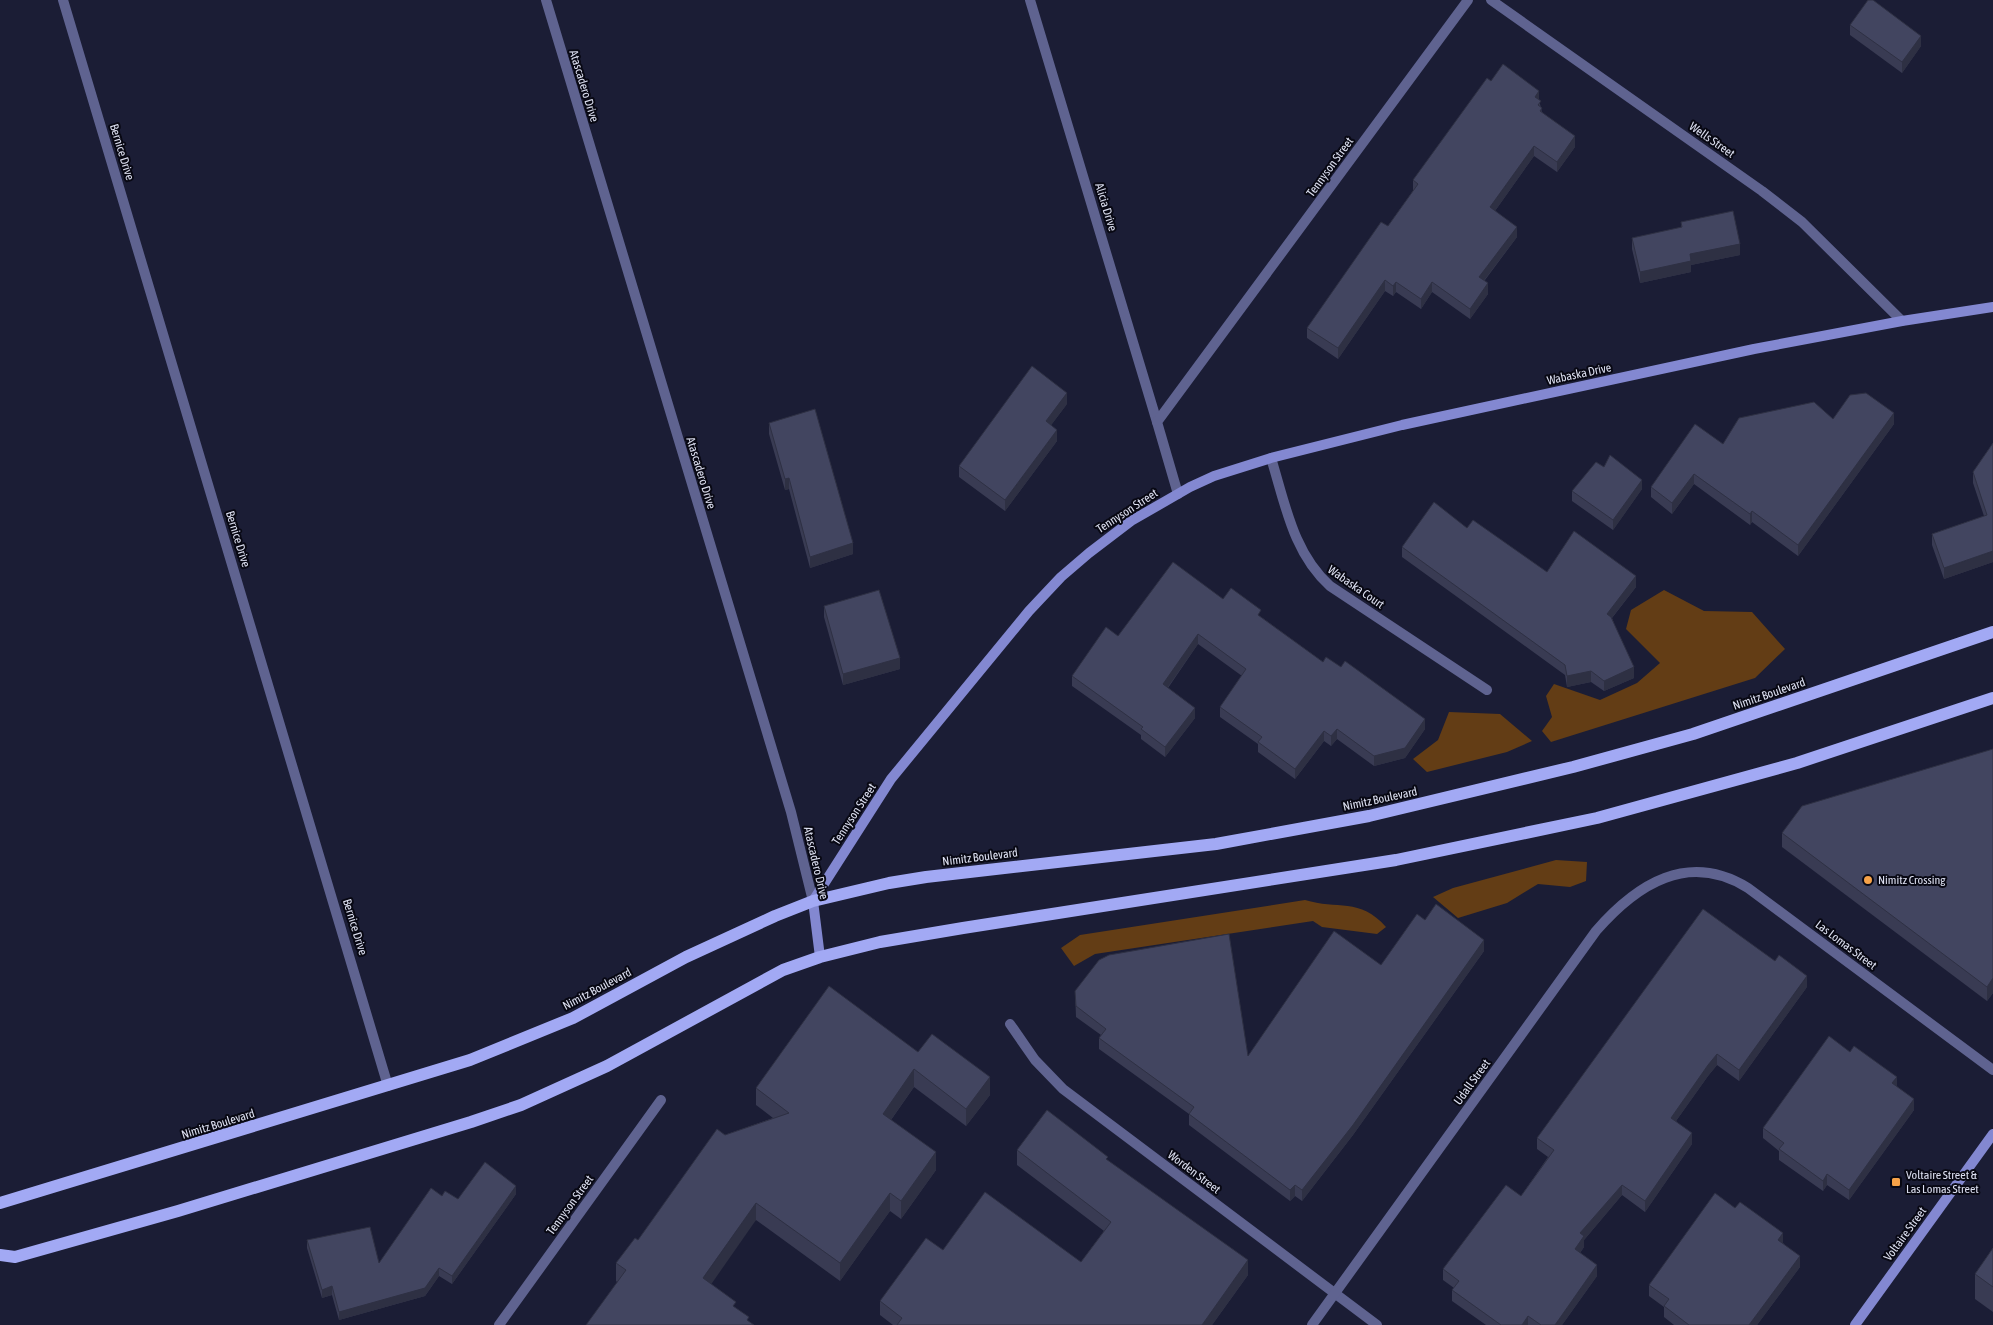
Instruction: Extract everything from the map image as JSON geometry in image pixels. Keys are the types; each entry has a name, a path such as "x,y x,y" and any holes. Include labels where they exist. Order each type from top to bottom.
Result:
{"main road":[{"name":"Wabaska Drive","path":"1178,494 1214,476 1272,458 1412,423 1754,349 1902,321 1993,307"},
{"name":"Tennyson Street","path":"813,901 891,779 1029,611 1061,577 1089,553 1131,521 1178,494"},
{"name":"Nimitz Boulevard","path":"0,1203 470,1060 536,1034 606,1002 686,956 767,919 813,901 926,877 1216,844 1369,816 1573,767 1693,734 1993,632"},
{"path":"0,1255 15,1257 178,1212 521,1105 607,1066 783,970 820,957 880,942 944,931 1396,860 1597,818 1797,763 1993,698"},
{"name":"Atascadero Drive","path":"813,901 820,957"},
{"name":"Voltaire Street","path":"1855,1325 1993,1134"}],"street":[{"name":"Bernice Drive","path":"64,0 388,1086"},
{"name":"Atascadero Drive","path":"546,0 791,812 813,901"},
{"name":"Alicia Drive","path":"1030,0 1157,422"},
{"name":"Tennyson Street","path":"1178,494 1157,422 1468,0"},
{"name":"Wells Street","path":"1491,0 1789,212 1834,252 1902,321"},
{"name":"Wabaska Court","path":"1272,458 1299,546 1318,576 1330,586 1487,690"},
{"name":"Las Lomas Street","path":"1672,874 1701,871 1726,876 1748,888 1993,1070"},
{"name":"Udall Street","path":"1312,1325 1596,931 1613,912 1632,896 1672,874"},
{"name":"Worden Street","path":"1010,1024 1035,1060 1063,1089 1377,1325"},
{"name":"Tennyson Street","path":"499,1325 661,1100"}],"shaded area":[{"path":"1664,590 1704,611 1752,612 1785,649 1755,678 1551,742 1542,731 1552,717 1546,696 1554,684 1600,700 1637,683 1660,663 1626,629 1631,610"},
{"path":"1449,712 1500,714 1532,741 1507,752 1427,772 1413,759 1438,740"},
{"path":"1556,860 1587,862 1586,881 1570,887 1538,884 1507,903 1458,918 1433,897 1453,888"},
{"path":"1305,900 1357,908 1367,912 1386,927 1377,934 1322,927 1313,921 1095,954 1074,966 1061,948 1080,935"}],"building":[{"path":"1868,0 1873,0 1921,36 1902,62 1850,25"},
{"path":"1503,64 1539,91 1535,97 1541,101 1538,105 1542,108 1540,111 1575,136 1557,162 1534,146 1490,207 1517,227 1479,277 1488,283 1470,309 1432,282 1421,299 1396,282 1393,286 1385,280 1338,348 1307,328 1381,222 1388,226 1418,184 1413,180 1487,78 1491,81"},
{"path":"1733,211 1740,244 1690,254 1691,261 1640,272 1632,238 1682,227 1681,222"},
{"path":"1032,366 1067,393 1046,421 1057,430 1005,500 959,466"},
{"path":"1866,393 1894,413 1798,545 1752,511 1750,514 1694,474 1672,503 1651,487 1695,424 1723,444 1739,418 1814,402 1833,419 1850,395"},
{"path":"815,409 853,543 810,557 789,478 785,479 769,423"},
{"path":"1993,443 1993,551 1944,568 1932,534 1987,515 1973,472"},
{"path":"1610,455 1642,480 1613,520 1572,491 1596,462 1604,467"},
{"path":"1434,502 1467,528 1473,520 1547,572 1574,531 1636,576 1607,614 1611,617 1634,667 1604,681 1591,671 1567,676 1565,665 1402,547"},
{"path":"1173,562 1223,599 1231,588 1261,610 1258,615 1323,662 1326,657 1341,667 1345,661 1425,719 1405,748 1374,756 1337,729 1331,736 1324,731 1295,769 1258,742 1262,737 1220,707 1246,669 1198,634 1163,684 1195,708 1165,747 1141,729 1143,727 1072,676 1106,627 1118,636"},
{"path":"879,590 900,658 843,674 824,606"},
{"name":"Nimitz Crossing","path":"1993,749 1993,978 1987,987 1782,833 1802,806"},
{"path":"1436,904 1484,940 1353,1125 1302,1190 1295,1185 1290,1190 1189,1114 1194,1107 1099,1038 1106,1029 1076,1006 1075,991 1099,960 1109,955 1229,934 1248,1056 1334,931 1381,965 1417,914 1425,920"},
{"path":"1703,909 1775,961 1779,955 1807,976 1739,1070 1717,1054 1708,1065 1671,1118 1692,1133 1645,1201 1622,1185 1580,1233 1584,1236 1575,1249 1597,1265 1555,1325 1541,1325 1528,1316 1522,1325 1501,1325 1452,1290 1459,1281 1443,1269 1506,1185 1521,1196 1554,1150 1537,1138"},
{"path":"829,986 918,1052 932,1034 990,1077 966,1109 914,1069 883,1114 936,1152 901,1201 890,1193 840,1263 756,1203 703,1278 736,1302 733,1306 749,1317 747,1320 754,1325 586,1325 626,1270 616,1263 635,1238 638,1240 717,1129 725,1135 789,1113 756,1088"},
{"path":"1829,1036 1850,1052 1854,1046 1897,1077 1892,1083 1914,1099 1849,1190 1827,1174 1823,1181 1779,1149 1784,1143 1763,1128"},
{"path":"1047,1110 1108,1157 1106,1159 1248,1260 1202,1325 897,1325 902,1318 880,1301 926,1238 943,1250 985,1192 1081,1262 1111,1222 1017,1150"},
{"path":"485,1162 516,1186 452,1276 439,1268 425,1288 339,1312 332,1286 322,1290 307,1240 370,1227 379,1263 431,1188 442,1196 445,1191 458,1199"},
{"path":"1715,1193 1735,1208 1740,1202 1783,1233 1778,1240 1800,1256 1749,1325 1689,1325 1664,1306 1669,1299 1649,1285"},
{"path":"1993,1248 1993,1287 1975,1274"}],"place":[{"name":"Nimitz Crossing","path":"1868,880"},
{"name":"Voltaire Street & Las Lomas Street","path":"1896,1182"}]}
